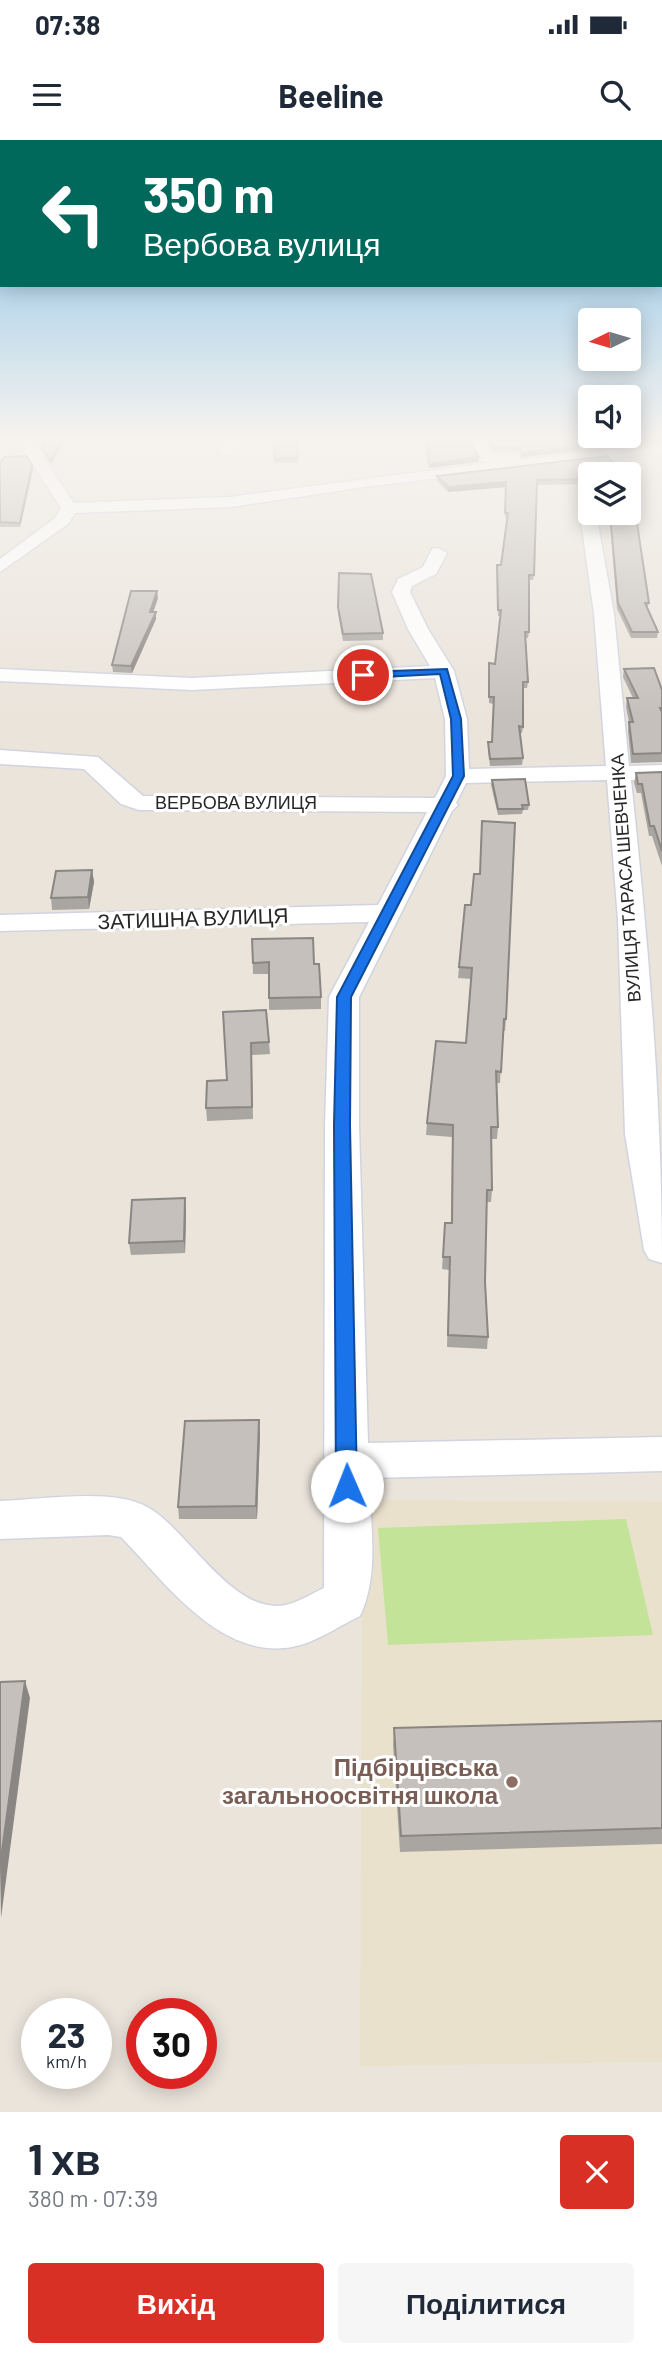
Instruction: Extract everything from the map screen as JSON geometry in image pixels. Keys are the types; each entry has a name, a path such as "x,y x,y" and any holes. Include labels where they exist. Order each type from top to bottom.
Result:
{"street":[{"path":"0,567 50,530"},
{"name":"ВУЛИЦЯ ТАРАСА ШЕВЧЕНКА","path":"591,530 604,614 632,920 642,1134 662,1250"},
{"path":"0,1520 107,1516 134,1521 212,1598 241,1619 264,1626 292,1626 344,1601 349,1581 342,1125 344,997 446,805 458,776 456,719 444,671 418,629 401,592 404,583 430,570 438,553"},
{"path":"0,675 192,684 444,671"},
{"name":"ВЕРБОВА ВУЛИЦЯ","path":"0,757 90,762 130,799 139,803 446,805"},
{"path":"458,776 662,772"},
{"name":"ЗАТИШНА ВУЛИЦЯ","path":"0,923 387,913"},
{"path":"346,1461 662,1454"}],"shaded area":[{"name":"Підбірцівська загальноосвітня школа","path":"362,1500 662,1502 662,2062 360,2066"}],"green space":[{"path":"626,1519 653,1635 388,1645 378,1528"}],"building":[{"path":"506,530 535,530 534,575 529,575 529,632 525,632 528,682 523,682 523,727 519,726 523,758 490,759 488,742 492,742 494,697 489,697 489,663 495,664 501,610 498,610 497,565 501,565"},
{"path":"612,530 638,530 649,603 645,603 658,632 632,632 618,603"},
{"path":"339,573 371,574 383,633 343,634 338,607"},
{"path":"131,591 157,591 150,612 156,612 131,666 112,665"},
{"path":"654,668 662,690 662,753 633,754 629,722 633,722 627,698 638,698 624,669"},
{"path":"662,772 662,851 654,826 650,826 642,784 638,784 636,773"},
{"path":"525,779 529,805 522,805 523,809 498,809 492,780"},
{"path":"482,821 515,823 506,1019 501,1072 496,1071 498,1127 491,1127 492,1190 487,1190 485,1282 488,1337 448,1335 450,1257 443,1257 445,1223 452,1223 453,1125 427,1123 436,1041 466,1043 472,968 459,967 465,905 471,905 474,874 480,874"},
{"path":"92,870 88,897 51,898 56,871"},
{"path":"313,938 314,964 319,964 321,997 269,998 269,962 253,963 252,939"},
{"path":"266,1010 269,1042 251,1043 252,1107 206,1108 207,1081 227,1080 223,1012"},
{"path":"185,1198 184,1241 129,1243 132,1200"},
{"path":"259,1420 256,1506 178,1507 185,1421"},
{"path":"25,1681 0,1866 0,1682"},
{"path":"662,1721 662,1828 401,1836 394,1728"}],"place":[{"name":"Підбірцівська загальноосвітня школа","path":"512,1782"}],"route":[{"path":"347,1486 342,1125 344,997 446,805 458,776 456,719 444,671 363,675"}]}
